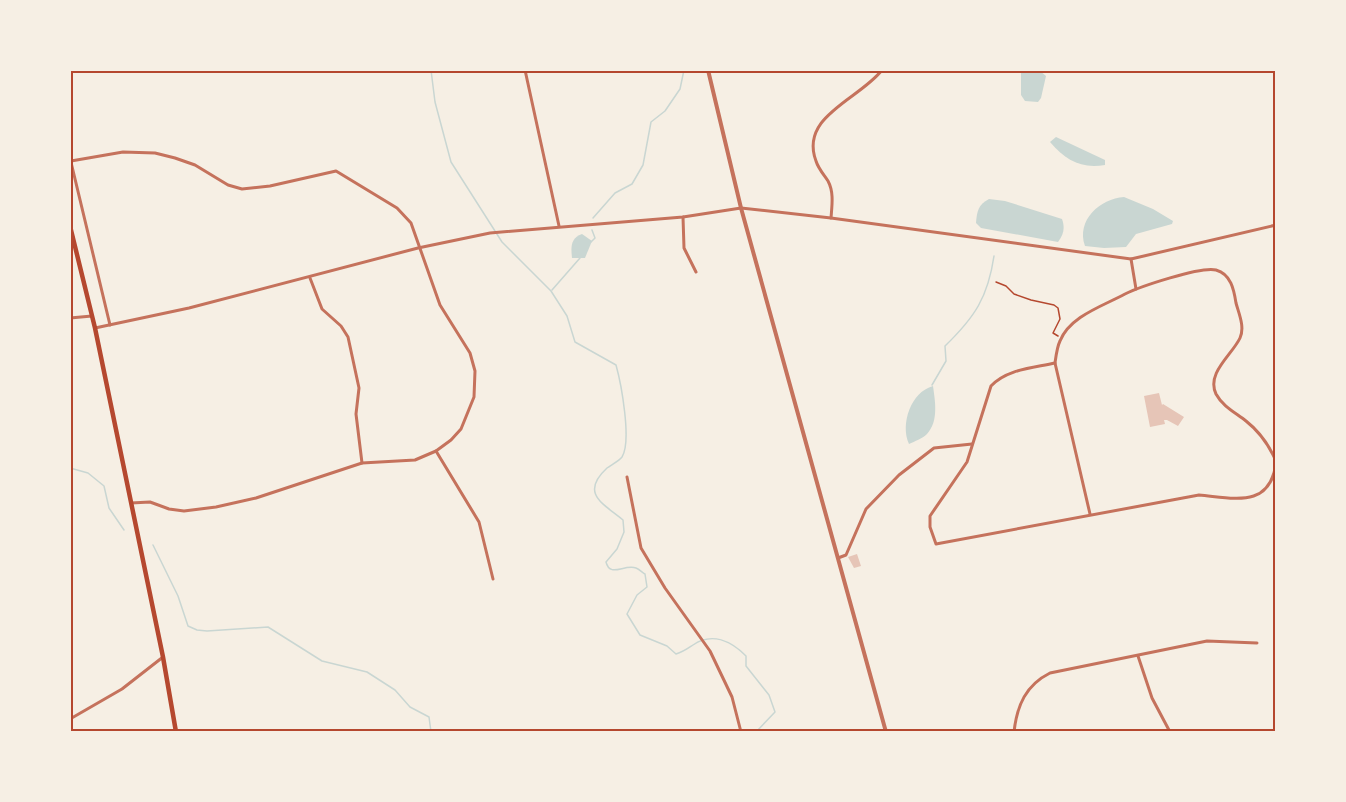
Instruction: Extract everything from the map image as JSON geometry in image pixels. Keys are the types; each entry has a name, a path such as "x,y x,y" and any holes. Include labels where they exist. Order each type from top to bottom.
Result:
{"main road":[{"path":"70,226 95,328 163,657 176,732"}],"street":[{"path":"525,70 559,226"},
{"path":"708,70 741,208 886,732"},
{"path":"831,218 832,192 816,163 812,148 814,134 821,121 882,70"},
{"path":"110,325 71,160 123,152 155,153 195,165 228,185 242,189 270,186 336,171 397,208 411,223 440,305 470,353 475,371 474,397 457,434 436,451 415,460 362,463 256,498 216,507 184,511 169,509 150,502 130,503"},
{"path":"95,328 310,278 418,248 490,233 683,217 741,208 1131,259 1275,225"},
{"path":"683,217 684,248 696,272"},
{"path":"1131,259 1136,289"},
{"path":"1055,363 1009,374 991,386 967,462 930,516 930,527 936,544 1199,495 1240,499 1256,497 1266,489 1274,477 1275,462 1266,441 1248,422 1228,409 1216,393 1217,371 1240,338 1242,328 1232,284 1226,275 1216,270 1200,271 1136,289 1068,326 1061,338 1055,363 1090,514"},
{"path":"310,278 322,309 341,326 348,337 359,388 356,414 362,463"},
{"path":"70,318 92,316"},
{"path":"838,558 846,555 866,509 899,475 934,448 972,444"},
{"path":"436,451 479,522 493,579"},
{"path":"627,477 641,548 665,588 710,651 732,697 741,732"},
{"path":"1014,732 1022,699 1032,685 1050,673 1206,641 1257,644"},
{"path":"1138,656 1145,683 1170,732"},
{"path":"70,719 122,689 163,657"}],"path":[{"path":"996,282 1006,286 1014,294 1058,308 1060,319 1053,333 1061,338"}],"shaded area":[{"path":"1021,71 1040,71 1046,76 1038,102 1025,101 1021,95"},
{"path":"1056,137 1105,160 1105,165 1088,166 1074,162 1050,142"},
{"path":"1124,197 1153,209 1173,221 1172,224 1136,234 1126,247 1085,246 1084,228 1092,212 1107,202"},
{"path":"989,199 1005,201 1062,219 1064,228 1062,236 1058,242 981,228 976,223 978,212 980,206"},
{"path":"582,234 592,241 585,258 572,258 573,241"},
{"path":"933,386 935,411 931,429 921,439 909,444 906,427 909,410 925,389"}],"building":[{"path":"1159,393 1162,405 1184,417 1178,426 1164,420 1165,424 1150,427 1144,396"},
{"path":"857,554 861,566 854,568 848,557"}],"waterway":[{"path":"431,70 435,102 451,162 502,242 551,291 567,316 575,342 616,365 625,412 625,449 622,457 599,477 595,484 595,491 602,503 623,520 624,532 617,549 606,562 608,567 614,570 631,567 645,574 647,587 637,595 627,614 640,635 667,646 676,654 700,641 714,639 728,642 746,656 746,666 769,695 775,712 756,732"},
{"path":"593,218 615,193 632,184 643,165 651,122 665,111 680,89 684,70"},
{"path":"591,242 595,238 592,230"},
{"path":"932,385 946,361 945,346 972,316 984,295 994,256"},
{"path":"552,290 580,258"},
{"path":"70,468 88,473 104,486 109,508 124,530"},
{"path":"153,545 178,596 188,626 207,631 268,627 322,661 367,672 395,690 410,707 429,717 431,732"}]}
